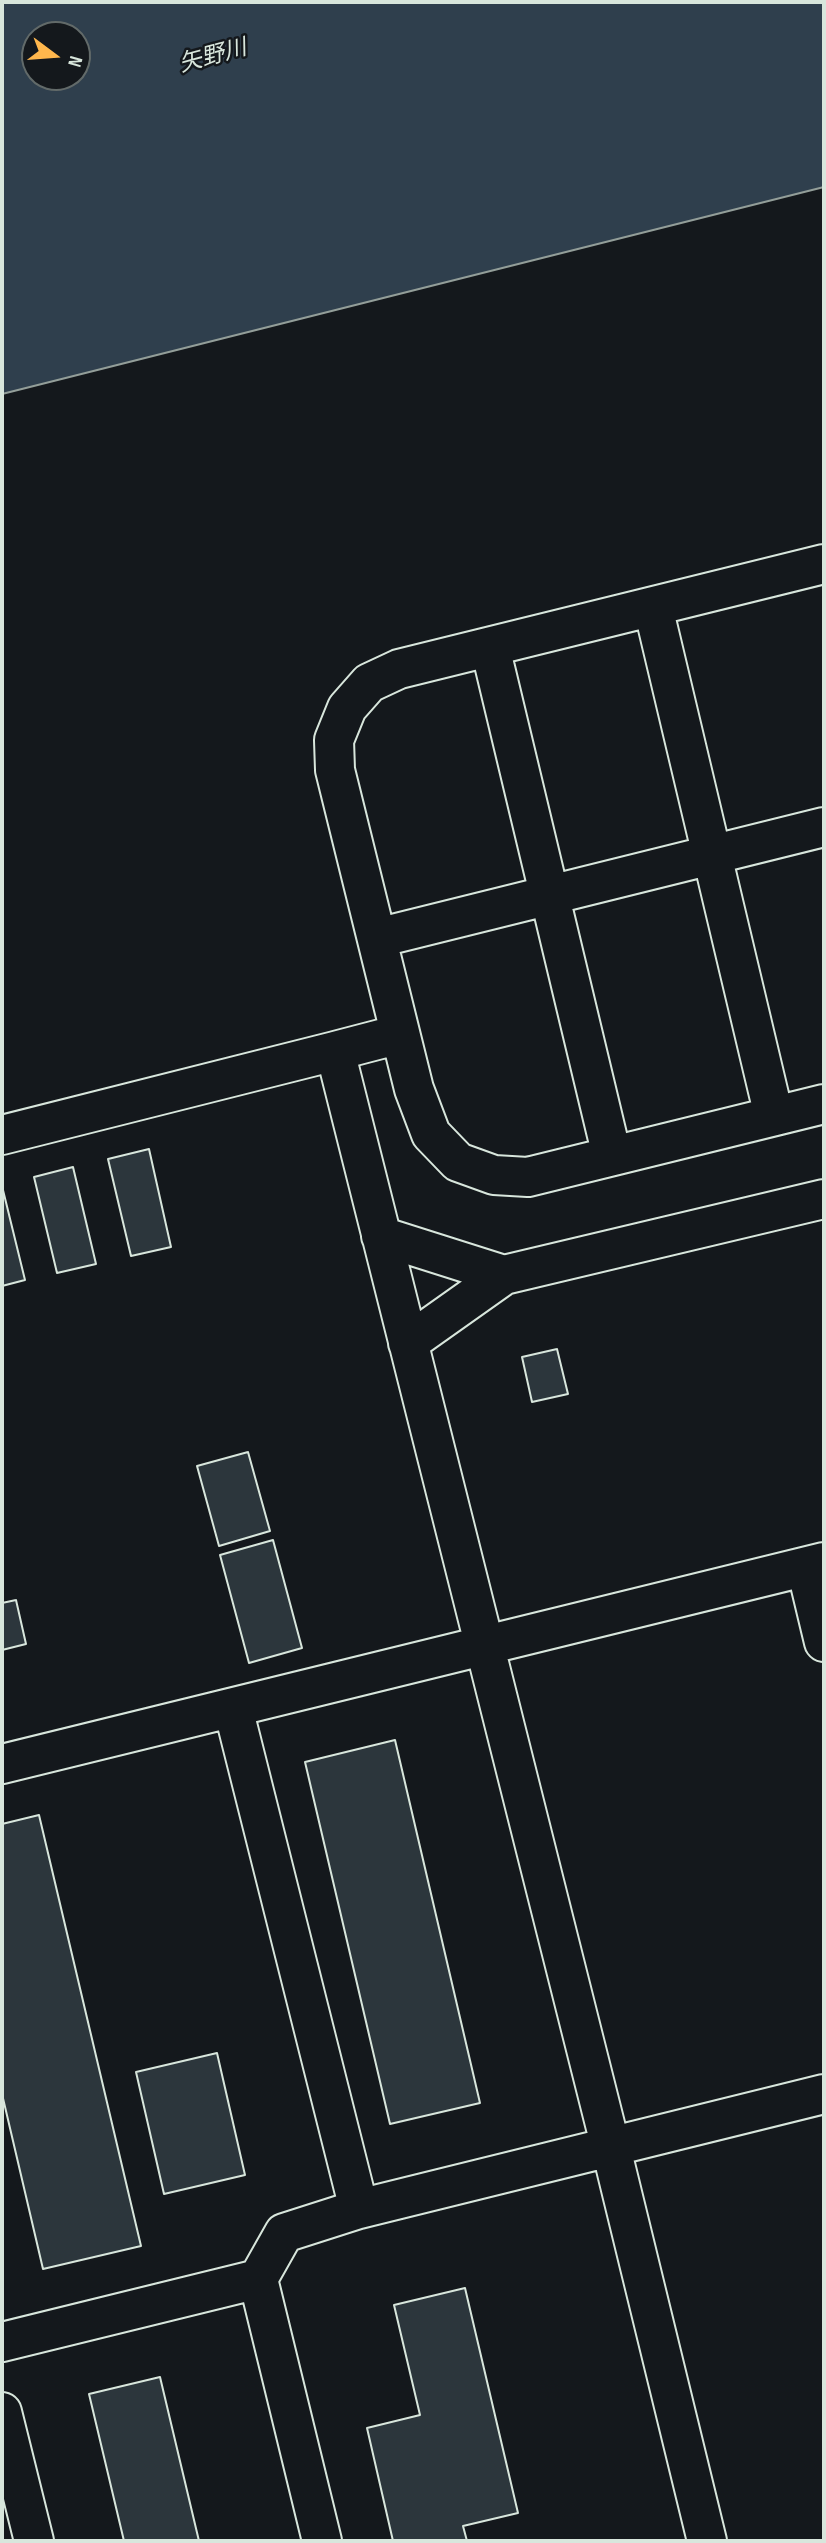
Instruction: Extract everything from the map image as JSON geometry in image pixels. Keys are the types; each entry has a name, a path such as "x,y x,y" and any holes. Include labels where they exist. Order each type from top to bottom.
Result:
{"lane":[{"path":"824,567 399,669 369,683 347,708 334,740 335,770 414,1089 431,1133 458,1162 494,1175 528,1177 824,1104"},
{"path":"653,607 774,1116"},
{"path":"490,647 612,1156"},
{"path":"377,938 824,827"},
{"path":"2,1135 400,1034"},
{"path":"335,1051 707,2541"},
{"path":"408,1343 504,1275 824,1199"},
{"path":"381,1236 504,1275"},
{"path":"2,1764 815,1565 824,1642"},
{"path":"233,1707 359,2209"},
{"path":"322,2541 258,2279 284,2233 359,2209 824,2094"},
{"path":"2,2342 258,2279"},
{"path":"2,2412 34,2541"}],"water":[{"name":"矢野川","path":"2,2 824,2 824,187 2,394"}],"building":[{"path":"149,1149 171,1247 131,1256 108,1159"},
{"path":"73,1167 96,1264 57,1273 34,1177"},
{"path":"2,1186 25,1280 2,1286"},
{"path":"557,1349 568,1394 532,1402 522,1357"},
{"path":"248,1452 270,1531 219,1546 197,1466"},
{"path":"273,1540 302,1648 249,1663 220,1555"},
{"path":"16,1600 26,1644 2,1650 2,1603"},
{"path":"395,1740 480,2103 390,2124 305,1762"},
{"path":"39,1815 141,2246 43,2269 2,2094 2,1824"},
{"path":"217,2053 245,2175 164,2194 136,2072"},
{"path":"465,2288 518,2513 463,2526 467,2541 393,2541 367,2428 420,2415 394,2305"},
{"path":"160,2377 199,2541 124,2541 89,2394"}]}
